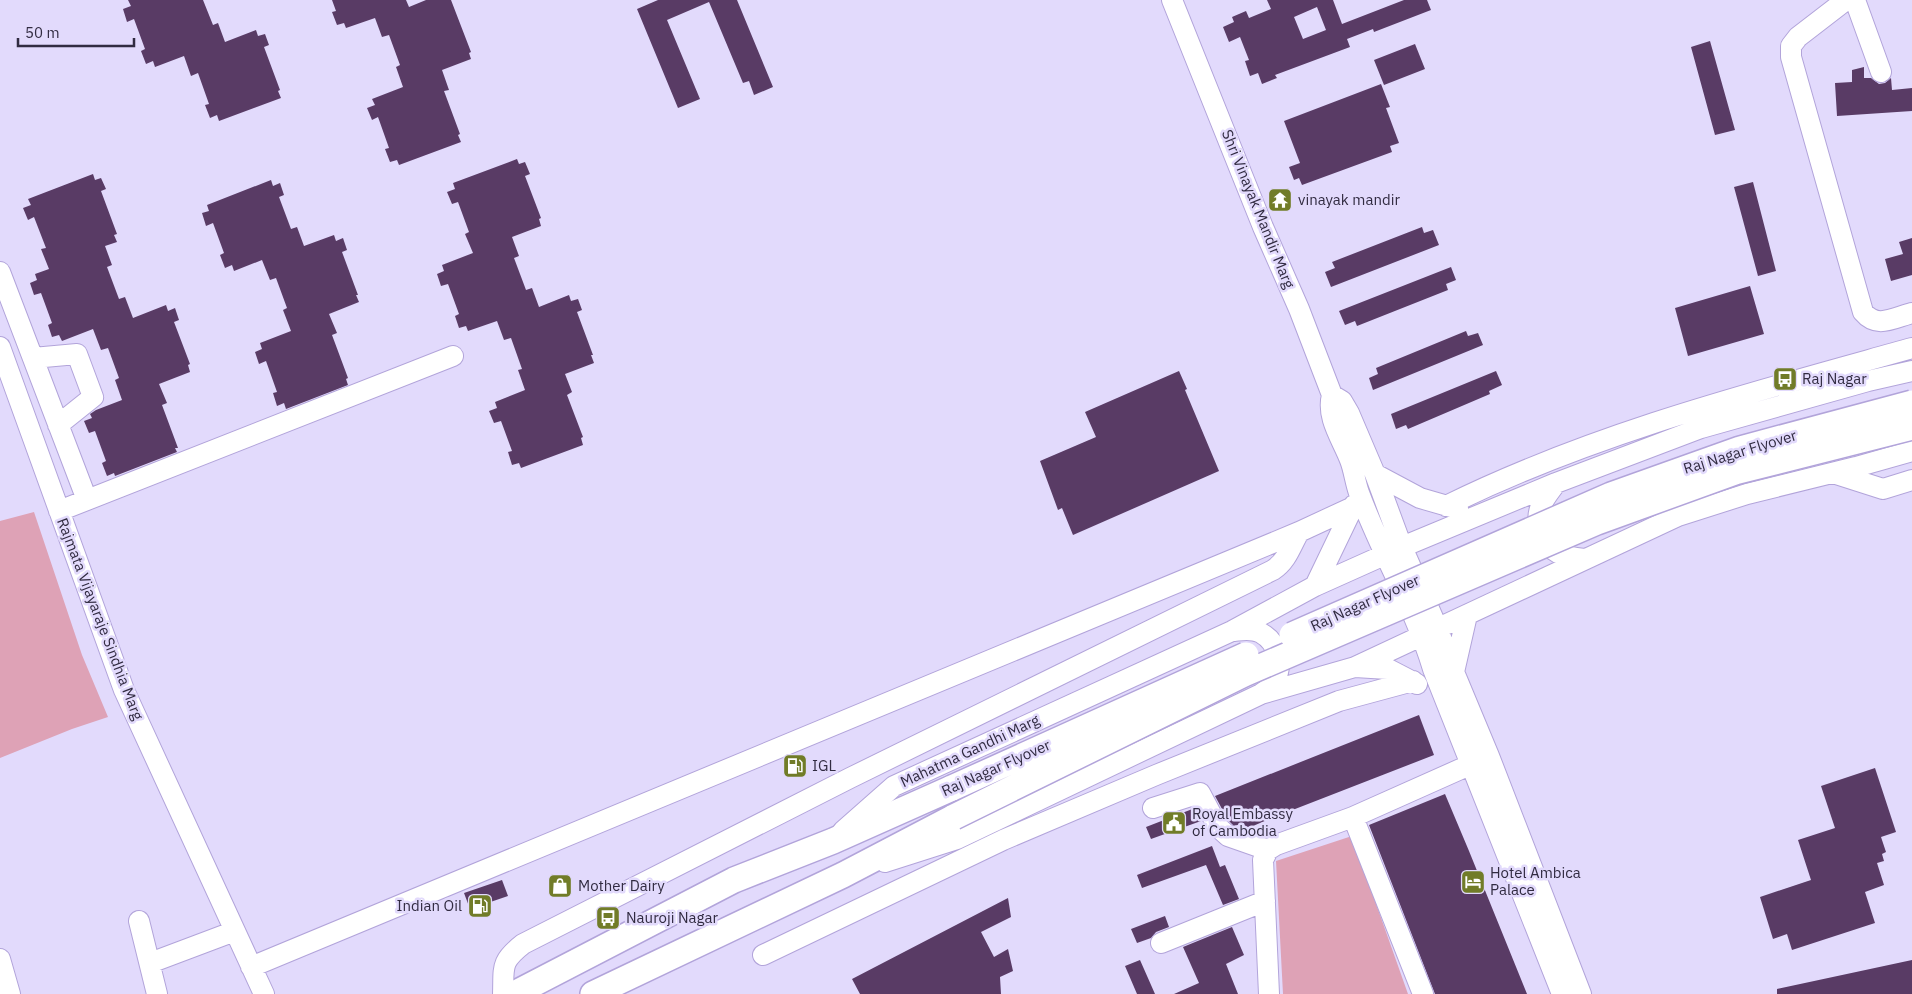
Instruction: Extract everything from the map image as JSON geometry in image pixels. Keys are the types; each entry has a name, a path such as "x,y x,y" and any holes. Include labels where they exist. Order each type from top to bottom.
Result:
{"main road":[{"name":"Raj Nagar Flyover","path":"832,841 1243,656 1611,494 1740,449 1912,403"},
{"name":"Raj Nagar Flyover","path":"843,875 954,817 1244,674 1596,522 1735,472 1912,427"},
{"name":"Mahatma Gandhi Marg","path":"514,994 734,880 832,841"},
{"path":"593,994 843,875"}],"street":[{"name":"Shri Vinayak Mandir Marg","path":"1172,0 1263,227 1299,309 1332,395 1330,406 1333,421 1350,461 1356,500"},
{"path":"1846,0 1798,37 1791,46 1792,57 1863,312 1870,320 1877,322 1912,313"},
{"path":"1855,0 1882,72"},
{"path":"0,272 87,500"},
{"name":"Rajmata Vijayaraje Sindhia Marg","path":"0,347 124,690 264,994"},
{"path":"1866,371 1912,348"},
{"path":"33,358 76,354 93,397 58,425"},
{"path":"59,510 453,356"},
{"path":"1446,506 1472,493 1601,441 1738,397 1866,371 1912,371"},
{"name":"Mahatma Gandhi Marg","path":"832,841 894,786 1232,631 1315,586 1556,483 1701,428 1866,371"},
{"path":"1332,395 1342,401 1349,413 1375,474 1394,551 1430,631 1454,672 1480,760 1562,994"},
{"path":"843,875 957,840 1261,694 1355,667 1678,516 1747,494 1912,451"},
{"path":"1832,473 1883,489 1912,480"},
{"path":"1375,474 1420,498 1479,515"},
{"path":"1556,483 1541,506 1538,516 1539,527 1544,538 1556,552 1566,556 1585,559"},
{"path":"1356,500 1394,551"},
{"path":"251,967 1299,532 1356,500"},
{"path":"1315,586 1356,500"},
{"path":"503,994 504,964 512,953 523,944 859,774 1273,570 1285,559 1299,532"},
{"path":"1454,672 1467,615"},
{"path":"1232,631 1247,629 1261,633 1272,643 1279,656 1279,671 1272,684 1261,694"},
{"path":"1430,631 1445,700 1480,760 1581,994"},
{"path":"1355,667 1388,670 1413,681 1445,700"},
{"path":"764,955 1003,840 1156,775 1339,701 1413,681"},
{"path":"1147,748 1156,775"},
{"path":"1265,992 1264,860 1268,850 1353,817 1480,760"},
{"path":"1152,808 1200,793 1218,827 1228,836 1268,850"},
{"path":"1353,817 1423,994"},
{"path":"1161,943 1265,901"},
{"path":"139,921 157,994"},
{"path":"150,963 235,931"},
{"path":"0,960 10,994"}],"shaded area":[{"path":"34,512 82,655 108,717 72,729 0,758 0,521"},
{"path":"1352,836 1408,994 1283,994 1276,861"}],"building":[{"path":"128,0 203,0 213,25 218,23 225,42 256,30 258,36 265,34 269,45 264,47 280,90 278,91 281,98 219,121 217,115 210,118 205,105 209,104 198,73 191,76 184,56 155,67 153,61 146,64 141,51 145,49 134,19 127,22 123,9 131,6"},
{"path":"332,0 406,0 409,7 426,0 451,0 471,52 469,53 471,59 442,70 449,90 444,91 460,134 458,135 461,142 399,165 397,160 390,162 385,149 389,148 378,117 372,120 367,108 375,105 372,99 403,87 396,67 400,65 389,35 382,37 375,18 346,28 344,23 337,25 332,12 336,11"},
{"path":"658,0 737,0 773,87 754,95 749,81 743,83 709,2 667,20 700,99 678,108 637,9"},
{"path":"1267,0 1333,0 1342,24 1404,0 1427,0 1431,10 1374,32 1373,29 1347,39 1350,47 1275,75 1277,78 1262,84 1258,73 1250,76 1245,61 1249,60 1240,37 1229,42 1223,27 1234,22 1232,17 1246,11 1249,18 1271,9","holes":["1317,7 1326,30 1303,39 1294,17"]},
{"path":"1710,41 1735,130 1715,135 1691,47"},
{"path":"1415,44 1425,69 1384,85 1374,60"},
{"path":"1864,67 1864,78 1871,78 1879,84 1885,83 1891,78 1892,90 1912,88 1912,111 1837,116 1835,83 1852,82 1852,70"},
{"path":"1381,84 1390,107 1386,108 1399,143 1390,146 1392,152 1302,185 1299,178 1294,180 1289,167 1300,163 1284,121"},
{"path":"517,159 519,164 525,162 530,174 525,176 541,218 539,219 541,226 512,237 519,256 514,258 526,290 532,288 539,307 569,295 571,301 578,299 582,310 577,312 593,355 591,355 594,363 565,374 572,392 567,395 583,437 581,438 583,445 521,468 519,463 512,465 508,452 512,451 501,421 494,423 489,411 497,408 495,402 525,390 518,370 522,369 511,338 504,340 497,321 468,331 466,326 459,328 455,316 459,314 448,284 441,286 437,274 444,271 442,265 473,253 465,234 469,232 458,202 452,204 447,192 455,189 453,183"},
{"path":"93,174 95,180 101,178 106,189 101,191 117,234 114,235 117,242 105,246 112,265 107,267 119,299 125,297 133,318 166,305 168,311 175,308 179,320 174,322 190,364 188,365 190,372 159,384 167,403 162,405 178,448 175,448 177,452 115,476 114,473 107,476 102,463 106,461 95,431 89,433 84,421 92,418 90,414 96,410 122,400 115,380 119,378 108,348 101,350 93,329 62,341 59,335 52,337 48,325 52,323 41,293 34,295 30,283 37,280 35,274 49,269 41,249 46,248 34,217 28,220 23,208 31,205 28,199"},
{"path":"271,180 273,186 280,183 284,195 279,197 291,229 297,227 304,246 334,235 336,241 343,238 347,250 342,252 359,302 329,314 337,333 332,335 348,378 346,379 348,385 286,409 284,403 277,406 273,393 277,392 266,361 259,364 255,352 262,349 260,343 291,331 283,310 287,308 276,278 270,280 262,260 234,271 232,265 225,268 220,255 224,253 213,223 206,226 202,213 209,211 207,205"},
{"path":"1753,182 1776,271 1758,276 1734,187"},
{"path":"1422,227 1424,233 1433,230 1439,245 1331,287 1325,272 1335,268 1332,262"},
{"path":"1912,238 1912,275 1891,281 1885,259 1903,254 1899,242"},
{"path":"1451,267 1456,280 1446,284 1448,290 1357,326 1355,321 1345,325 1339,311"},
{"path":"1750,286 1764,334 1688,356 1675,308"},
{"path":"1466,331 1468,336 1478,333 1483,345 1373,390 1369,378 1378,374 1376,368"},
{"path":"1179,371 1219,471 1073,535 1062,508 1058,510 1040,461 1096,437 1085,412"},
{"path":"1496,371 1502,385 1489,391 1490,394 1408,429 1406,425 1396,429 1391,414"},
{"path":"1419,715 1434,755 1246,829 1244,823 1234,826 1228,820 1215,796"},
{"path":"1875,768 1896,832 1881,837 1886,852 1882,854 1884,861 1877,863 1884,885 1865,892 1875,923 1792,950 1787,934 1773,939 1760,897 1811,880 1798,840 1835,828 1821,786"},
{"path":"1445,794 1527,994 1435,994 1369,825"},
{"path":"1195,808 1201,821 1151,839 1146,827"},
{"path":"1212,846 1220,867 1225,865 1239,899 1223,905 1206,865 1142,888 1137,875"},
{"path":"502,880 508,896 470,909 464,893"},
{"path":"1008,898 1011,917 981,932 994,957 1008,949 1013,971 1000,977 1001,994 860,994 852,979"},
{"path":"1165,916 1169,927 1156,932 1151,938 1137,943 1131,929"},
{"path":"1232,927 1244,955 1226,964 1238,994 1174,994 1199,983 1183,947"},
{"path":"1140,960 1155,994 1137,994 1125,966"},
{"path":"1912,960 1912,994 1777,994 1777,989"}],"place":[{"name":"vinayak mandir","path":"1280,200"},
{"name":"Raj Nagar","path":"1785,379"},
{"name":"IGL","path":"795,766"},
{"name":"Royal Embassy of Cambodia","path":"1174,823"},
{"name":"Hotel Ambica Palace","path":"1473,882"},
{"name":"Mother Dairy","path":"560,886"},
{"name":"Indian Oil","path":"480,906"},
{"name":"Nauroji Nagar","path":"608,918"}]}
